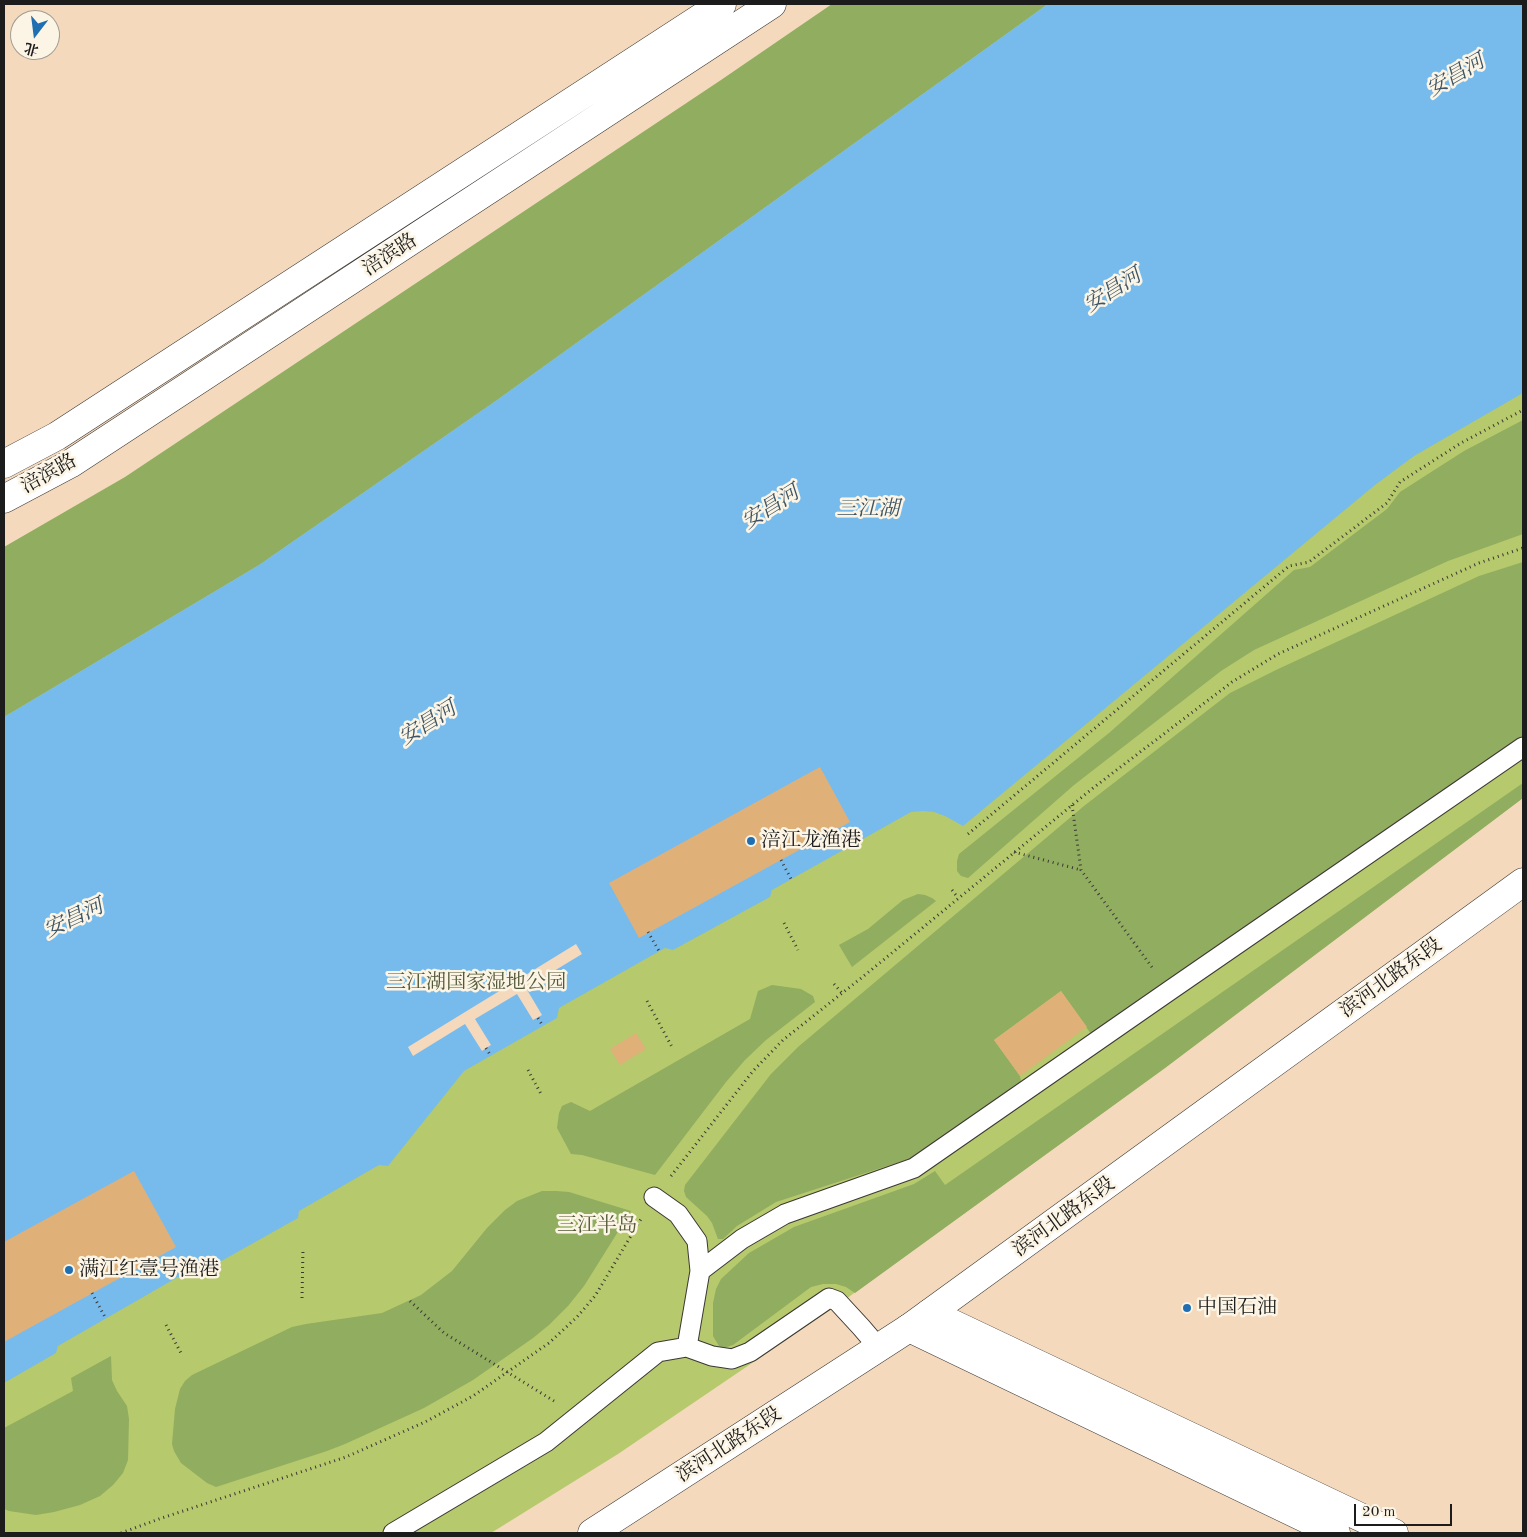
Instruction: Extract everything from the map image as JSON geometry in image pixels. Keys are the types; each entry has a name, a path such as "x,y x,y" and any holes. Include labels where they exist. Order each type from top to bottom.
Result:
{"main road":[{"name":"涪滨路","path":"4,464 57,436 722,4"},
{"name":"涪滨路","path":"4,499 86,454 772,4"},
{"name":"滨河北路东段","path":"592,1533 920,1321 1523,883"},
{"path":"920,1321 1336,1533"},
{"path":"920,1321 1394,1533"}],"lane":[{"path":"700,1271 742,1239 785,1214 914,1168 1523,747"},
{"path":"654,1197 678,1214 697,1241 700,1271 688,1347"},
{"path":"393,1533 546,1442 658,1352 688,1347 712,1356 732,1359 750,1352 828,1298 837,1301 879,1348"}],"path":[{"path":"968,834 1289,566 1309,562 1387,503 1400,482 1461,443 1523,410"},
{"path":"122,1533 160,1518 346,1456 425,1422 473,1396 508,1372 549,1343 577,1317 595,1296 654,1197 753,1071 783,1040 1092,788 1232,682 1278,654 1479,563 1523,548"},
{"path":"1072,805 1081,870 1169,991"},
{"path":"1014,852 1081,870"},
{"path":"780,860 791,879"},
{"path":"952,890 958,898"},
{"path":"784,923 798,950"},
{"path":"648,932 659,952"},
{"path":"834,984 842,993"},
{"path":"647,1002 672,1047"},
{"path":"538,1018 543,1026"},
{"path":"486,1048 491,1056"},
{"path":"528,1070 541,1094"},
{"path":"302,1298 303,1249"},
{"path":"92,1293 106,1319"},
{"path":"410,1301 444,1333 578,1416"},
{"path":"166,1325 182,1355"}],"green space":[{"path":"832,4 1048,4 497,400 259,565 4,717 4,547 125,477"},
{"name":"三江湖","path":"1048,4 1523,4 1523,798 1165,1068 839,1304 618,1454 491,1533 4,1533 4,717"},
{"path":"1523,420 1523,534 1448,561 1254,650 1221,671 1074,785 968,878 961,876 957,871 959,854 1109,733 1294,570 1310,567 1387,509 1400,492 1464,451"},
{"path":"1523,562 1523,738 1418,812 1091,1034 1061,991 994,1040 1020,1076 1021,1081 912,1158 776,1202 737,1226 723,1239 718,1239 707,1216 686,1197 685,1185 771,1074 798,1047 1084,806 1230,693 1479,576"},
{"path":"1523,783 1523,798 1165,1068 855,1293 846,1287 836,1284 823,1284 811,1287 733,1345 723,1348 719,1346 713,1336 713,1303 716,1289 721,1279 749,1253 794,1227 914,1184 935,1171 945,1185"},
{"path":"918,894 925,895 936,901 852,967 839,945 868,929 903,900"},
{"path":"772,985 801,989 813,996 815,1002 766,1040 745,1060 655,1175 582,1155 571,1154 557,1128 562,1106 571,1102 590,1111 750,1019 758,991"},
{"name":"三江半岛","path":"542,1191 569,1192 631,1211 584,1286 568,1306 533,1338 473,1380 424,1408 327,1451 216,1487 207,1483 181,1463 172,1444 175,1409 180,1389 192,1375 292,1327 382,1313 421,1295 452,1271 487,1228 505,1210 517,1201"},
{"path":"111,1356 112,1380 127,1406 129,1419 128,1460 123,1473 100,1496 80,1505 36,1515 4,1509 4,1428 73,1391 71,1378"}],"water":[{"name":"三江湖","path":"1048,4 1523,4 1523,393 1414,456 1375,485 963,826 934,812 911,812 772,890 770,897 673,950 665,948 559,1008 557,1018 464,1071 388,1166 379,1165 299,1211 298,1218 191,1278 178,1277 58,1346 56,1353 4,1383 4,717 259,565 497,400"}],"pier":[{"path":"576,944 582,954 526,988 542,1015 533,1020 517,994 475,1019 491,1045 482,1051 465,1024 413,1056 408,1047"}],"building":[{"name":"涪江龙渔港","path":"820,767 850,822 639,938 609,883"},
{"path":"1061,991 1087,1027 1020,1076 994,1040"},
{"path":"636,1033 646,1049 620,1065 610,1049"},
{"name":"满江红壹号渔港","path":"134,1171 176,1247 4,1342 4,1242"}],"place":[{"name":"涪江龙渔港","path":"751,841"},
{"name":"满江红壹号渔港","path":"69,1270"},
{"name":"中国石油","path":"1187,1308"}],"water label":[{"name":"安昌河","path":"1456,76"},
{"name":"安昌河","path":"1113,291"},
{"name":"安昌河","path":"771,508"},
{"name":"安昌河","path":"428,724"},
{"name":"安昌河","path":"74,919"}],"park label":[{"name":"三江湖国家湿地公园","path":"476,983"}]}
